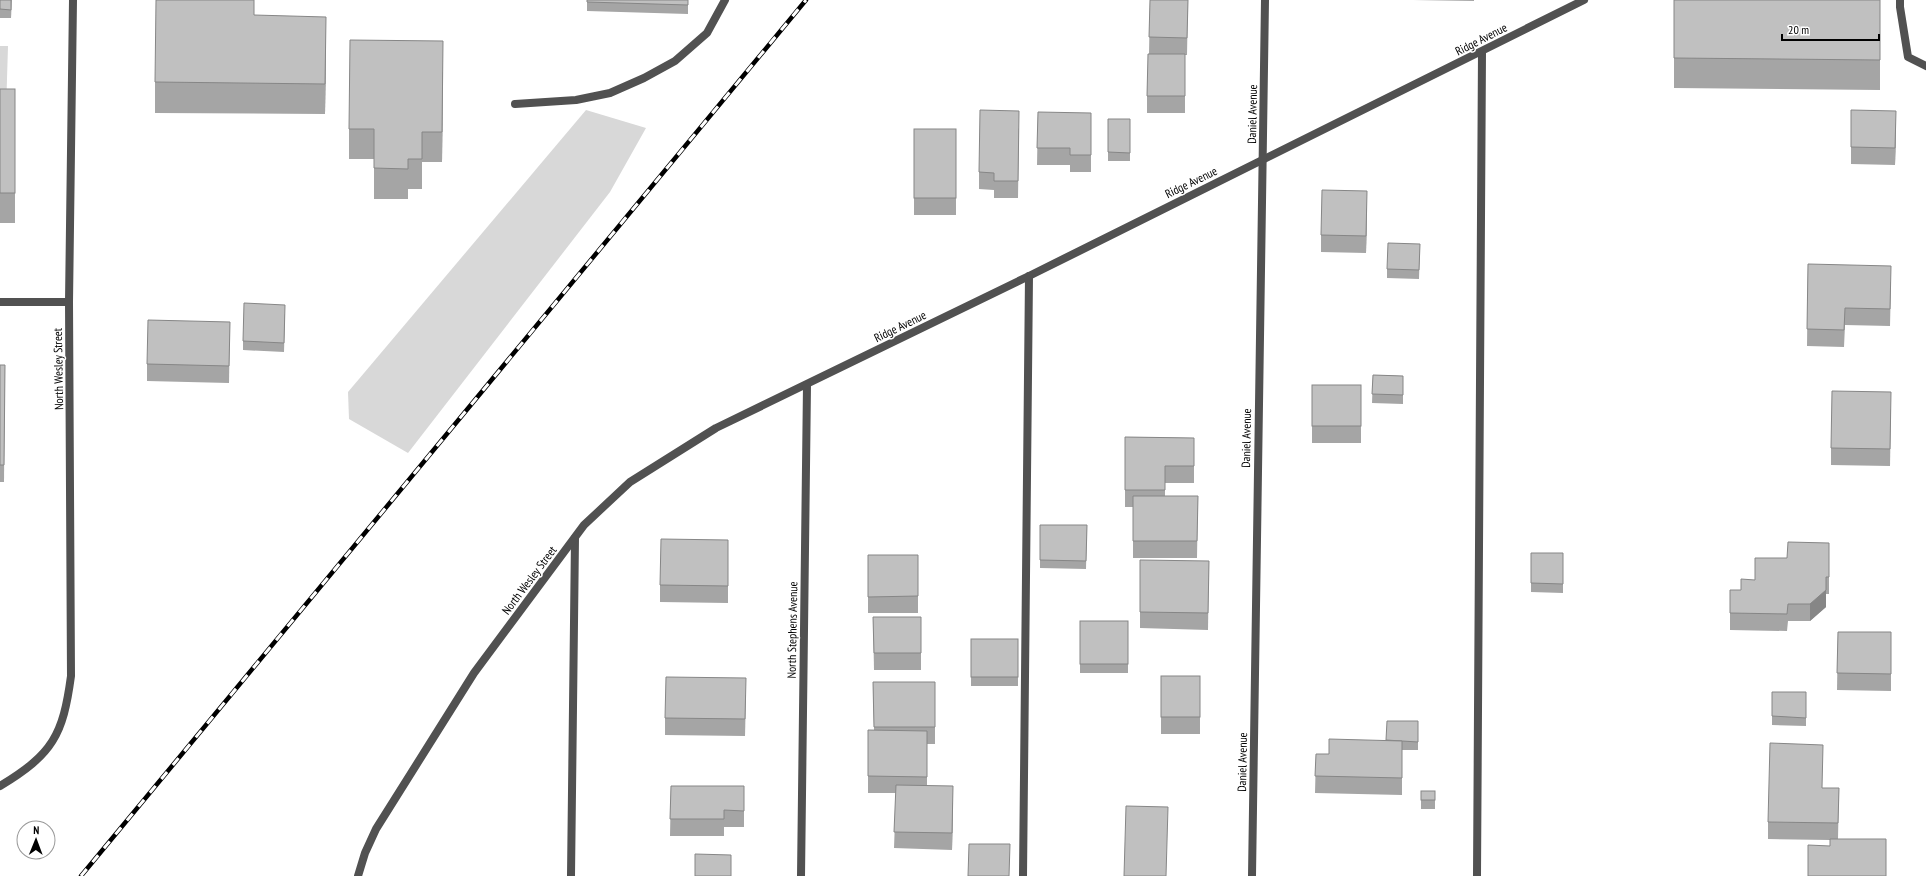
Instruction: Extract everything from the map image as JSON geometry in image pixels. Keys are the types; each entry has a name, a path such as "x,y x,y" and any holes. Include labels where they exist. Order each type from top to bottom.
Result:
{"street":[{"name":"North Wesley Street","path":"0,786 36,762 57,735 64,716 71,676 69,302 73,0"},
{"path":"516,104 576,100 610,93 644,78 676,61 707,33 725,0"},
{"name":"Daniel Avenue","path":"1252,876 1265,0"},
{"name":"Ridge Avenue","path":"808,385 1482,52 1584,0"},
{"path":"1900,0 1908,57 1926,66"},
{"path":"1477,876 1482,52"},
{"path":"1023,876 1029,276"},
{"path":"0,302 69,302"},
{"name":"North Wesley Street","path":"358,876 365,853 376,829 474,673 584,526 630,482 716,428 808,385"},
{"name":"North Stephens Avenue","path":"801,876 808,385"},
{"path":"571,876 575,538"}],"shaded area":[{"path":"0,46 8,46 6,112 0,111"},
{"path":"586,110 646,128 610,192 408,453 349,419 348,392"}],"building":[{"path":"0,0 11,0 11,10 0,9"},
{"path":"156,0 254,0 254,15 326,17 325,84 155,82"},
{"path":"587,0 688,0 688,5 587,2"},
{"path":"1150,0 1188,0 1187,38 1149,37"},
{"path":"1674,0 1880,0 1880,60 1674,58"},
{"path":"350,40 443,41 442,132 422,132 422,159 408,159 408,169 374,168 374,129 349,129"},
{"path":"1148,54 1185,54 1185,96 1147,96"},
{"path":"0,89 15,89 15,193 0,193"},
{"path":"980,110 1019,111 1018,181 994,181 994,173 979,172"},
{"path":"1851,110 1896,111 1895,148 1851,147"},
{"path":"1038,112 1091,113 1091,155 1070,155 1070,148 1037,148"},
{"path":"1108,119 1130,119 1130,153 1108,152"},
{"path":"914,129 956,129 956,198 914,198"},
{"path":"1322,190 1367,191 1366,236 1321,235"},
{"path":"1388,243 1420,244 1419,270 1387,269"},
{"path":"1808,264 1891,266 1890,309 1845,308 1844,330 1807,329"},
{"path":"244,303 285,305 284,343 243,341"},
{"path":"148,320 230,322 229,366 147,364"},
{"path":"0,365 5,365 4,465 0,465"},
{"path":"1373,375 1403,376 1403,395 1372,394"},
{"path":"1312,385 1361,385 1361,426 1312,426"},
{"path":"1832,391 1891,392 1890,449 1831,448"},
{"path":"1125,437 1194,438 1194,466 1165,466 1165,490 1125,490"},
{"path":"1133,496 1198,496 1197,541 1133,541"},
{"path":"1040,525 1087,525 1086,561 1040,560"},
{"path":"661,539 728,540 728,586 660,585"},
{"path":"1788,542 1829,543 1829,577 1826,577 1826,590 1810,604 1788,604 1787,614 1730,613 1730,590 1741,590 1741,579 1755,580 1755,558 1787,558"},
{"path":"1531,553 1563,553 1563,584 1531,583"},
{"path":"868,555 918,555 918,596 868,597"},
{"path":"1140,560 1209,561 1208,613 1140,612"},
{"path":"873,617 921,617 921,653 874,653"},
{"path":"1080,621 1128,621 1128,664 1080,664"},
{"path":"1838,632 1891,632 1891,674 1837,673"},
{"path":"971,639 1018,639 1018,677 971,677"},
{"path":"1161,676 1200,676 1200,717 1161,717"},
{"path":"666,677 746,678 745,719 665,718"},
{"path":"873,682 935,682 935,727 874,727"},
{"path":"1772,692 1806,692 1806,718 1772,716"},
{"path":"1387,721 1418,721 1418,742 1386,740"},
{"path":"868,730 927,731 927,777 868,776"},
{"path":"1329,739 1402,741 1402,778 1315,776 1316,754 1329,754"},
{"path":"1770,743 1823,745 1822,788 1839,788 1838,823 1768,822"},
{"path":"896,785 953,786 952,833 894,832"},
{"path":"671,786 744,786 744,811 724,810 724,819 670,819"},
{"path":"1421,791 1435,791 1435,800 1421,800"},
{"path":"1126,806 1168,807 1166,876 1124,876"},
{"path":"1830,839 1886,839 1886,876 1808,876 1808,845 1830,846"},
{"path":"969,844 1010,844 1009,876 968,876"},
{"path":"695,854 731,855 731,876 695,876"}],"railway":[{"path":"81,876 806,0"}]}
